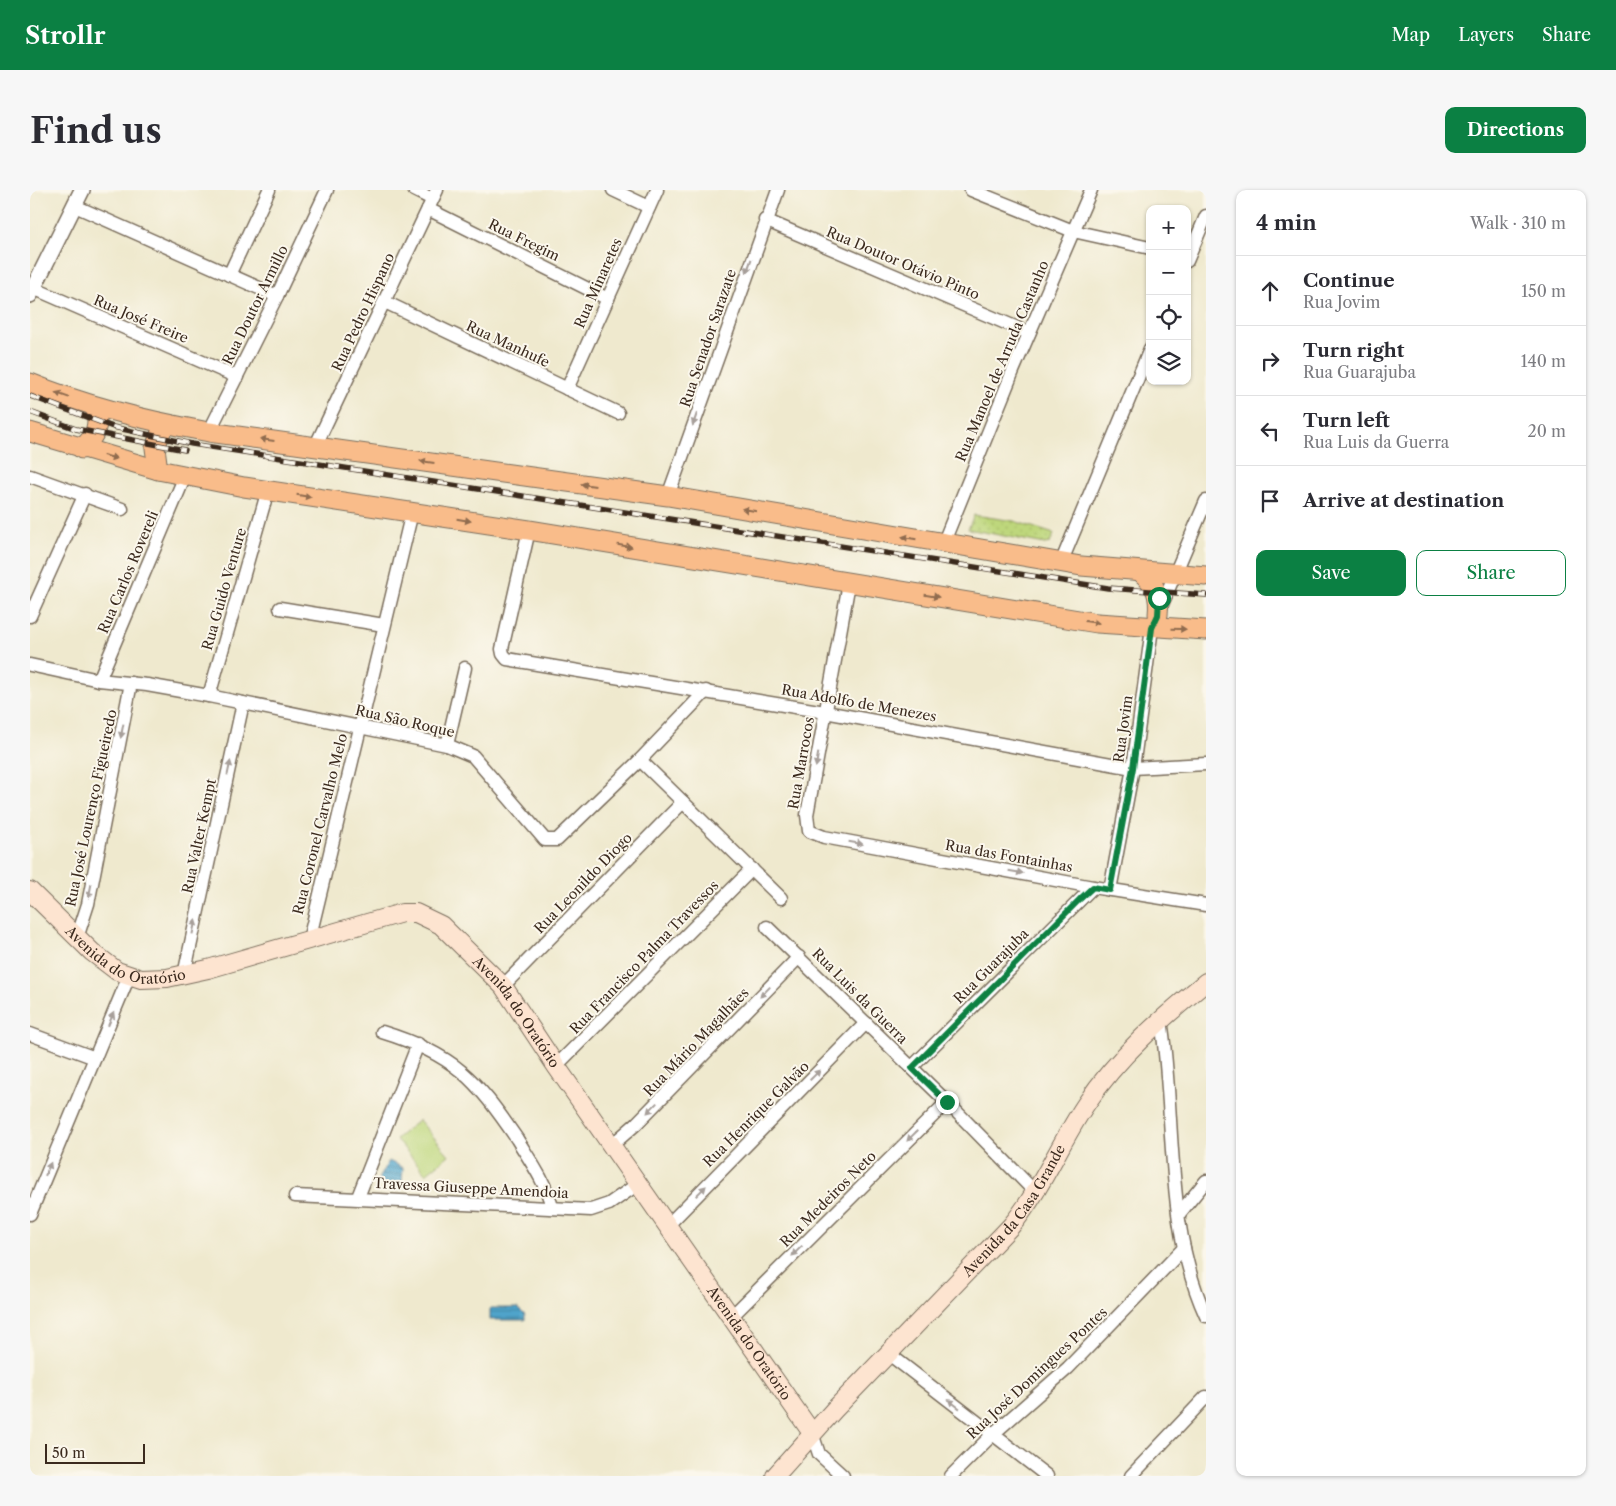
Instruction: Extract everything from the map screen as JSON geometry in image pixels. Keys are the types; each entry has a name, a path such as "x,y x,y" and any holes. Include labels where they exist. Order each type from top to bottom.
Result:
{"main road":[{"path":"30,383 95,407 164,424 210,432 668,496 1061,563 1141,572 1206,576"},
{"path":"82,449 91,440 97,427 95,407"},
{"path":"158,470 155,448 164,424"},
{"path":"30,432 158,470 268,490 529,530 1097,623 1155,621 1206,630"},
{"path":"1141,572 1157,590 1159,603 1155,621"},
{"name":"Avenida do Oratório","path":"30,892 77,938 117,971 129,976 158,979 184,975 402,913 416,912 441,924 504,986 556,1066 812,1433"},
{"name":"Avenida da Casa Grande","path":"812,1433 1011,1226 1036,1193 1086,1104 1111,1070 1161,1020 1206,982"},
{"path":"775,1476 812,1433"}],"street":[{"path":"32,292 82,190"},
{"path":"229,275 269,190"},
{"name":"Rua Doutor Armillo","path":"210,432 327,190"},
{"name":"Rua Fregim","path":"414,190 608,299"},
{"path":"613,190 649,207"},
{"name":"Rua Minaretes","path":"568,389 657,190"},
{"name":"Rua Senador Sarazate","path":"668,496 765,220 778,190"},
{"path":"971,190 1074,231 1146,247"},
{"name":"Rua Manoel de Arruda Castanho","path":"943,544 1029,333 1091,190"},
{"name":"Rua Pedro Hispano","path":"315,447 432,200"},
{"path":"75,206 277,296"},
{"path":"1191,250 1206,216"},
{"name":"Rua Doutor Otávio Pinto","path":"765,220 1029,333"},
{"name":"Rua José Freire","path":"32,292 237,377"},
{"name":"Rua Manhufe","path":"385,302 618,413"},
{"path":"1061,563 1146,359"},
{"path":"30,476 85,494 122,509"},
{"name":"Rua Carlos Rovereli","path":"99,680 186,476"},
{"name":"Rua Guido Venture","path":"209,696 268,490"},
{"path":"30,616 85,494"},
{"name":"Rua Jovim","path":"1110,890 1133,768 1155,621 1206,501"},
{"name":"Rua Coronel Carvalho Melo","path":"309,940 412,512"},
{"name":"Rua Adolfo de Menezes","path":"529,530 502,649 507,659 706,691 1133,768 1206,764"},
{"name":"Rua Marrocos","path":"809,831 807,816 849,582"},
{"path":"280,608 384,625"},
{"name":"Rua São Roque","path":"30,665 99,680 132,683 209,696 447,745 473,756 545,840 549,842 557,840 640,760 706,691"},
{"path":"447,745 465,668"},
{"name":"Rua José Lourenço Figueiredo","path":"77,938 88,904 132,683"},
{"name":"Rua Valter Kempt","path":"184,975 243,703"},
{"path":"640,760 782,898"},
{"name":"Rua Leonildo Diogo","path":"504,986 683,802"},
{"name":"Rua das Fontainhas","path":"809,831 824,838 1110,890 1206,905"},
{"name":"Rua Francisco Palma Travessos","path":"556,1066 752,869"},
{"name":"Rua Guarajuba","path":"912,1068 1093,887"},
{"name":"Rua Luis da Guerra","path":"767,927 947,1102 1036,1193"},
{"name":"Rua Mário Magalhães","path":"612,1145 636,1124 799,957"},
{"path":"30,1214 35,1185 95,1058 129,976"},
{"path":"1161,1020 1179,1214 1184,1248 1192,1279 1206,1316"},
{"name":"Rua Henrique Galvão","path":"667,1226 866,1023"},
{"path":"382,1032 418,1044 442,1056 470,1077 498,1111 540,1175 552,1207"},
{"path":"30,1034 95,1058"},
{"path":"358,1197 418,1044"},
{"name":"Rua Medeiros Neto","path":"731,1317 947,1102"},
{"path":"1179,1214 1206,1181"},
{"name":"Travessa Giuseppe Amendoia","path":"295,1196 358,1197 591,1210 602,1208 638,1184"},
{"name":"Rua José Domingues Pontes","path":"951,1476 993,1434 1068,1368 1184,1248"},
{"path":"889,1354 1047,1476"},
{"path":"1131,1476 1206,1397"},
{"path":"812,1433 819,1454 843,1476"}],"green space":[{"path":"974,515 1014,521 1054,534 1050,543 1045,544 968,529"},
{"path":"419,1120 449,1155 426,1174 396,1139"}],"water":[{"path":"389,1161 403,1168 402,1183 385,1186 379,1183 379,1177"},
{"path":"490,1308 518,1308 525,1315 525,1320 490,1320"}],"railway":[{"path":"30,396 113,427 192,444 1108,588 1206,595"},
{"path":"30,412 76,429 185,450"}],"route":[{"path":"947,1102 912,1068 1093,887 1110,890 1133,768 1152,628 1158,615 1159,598"}]}
